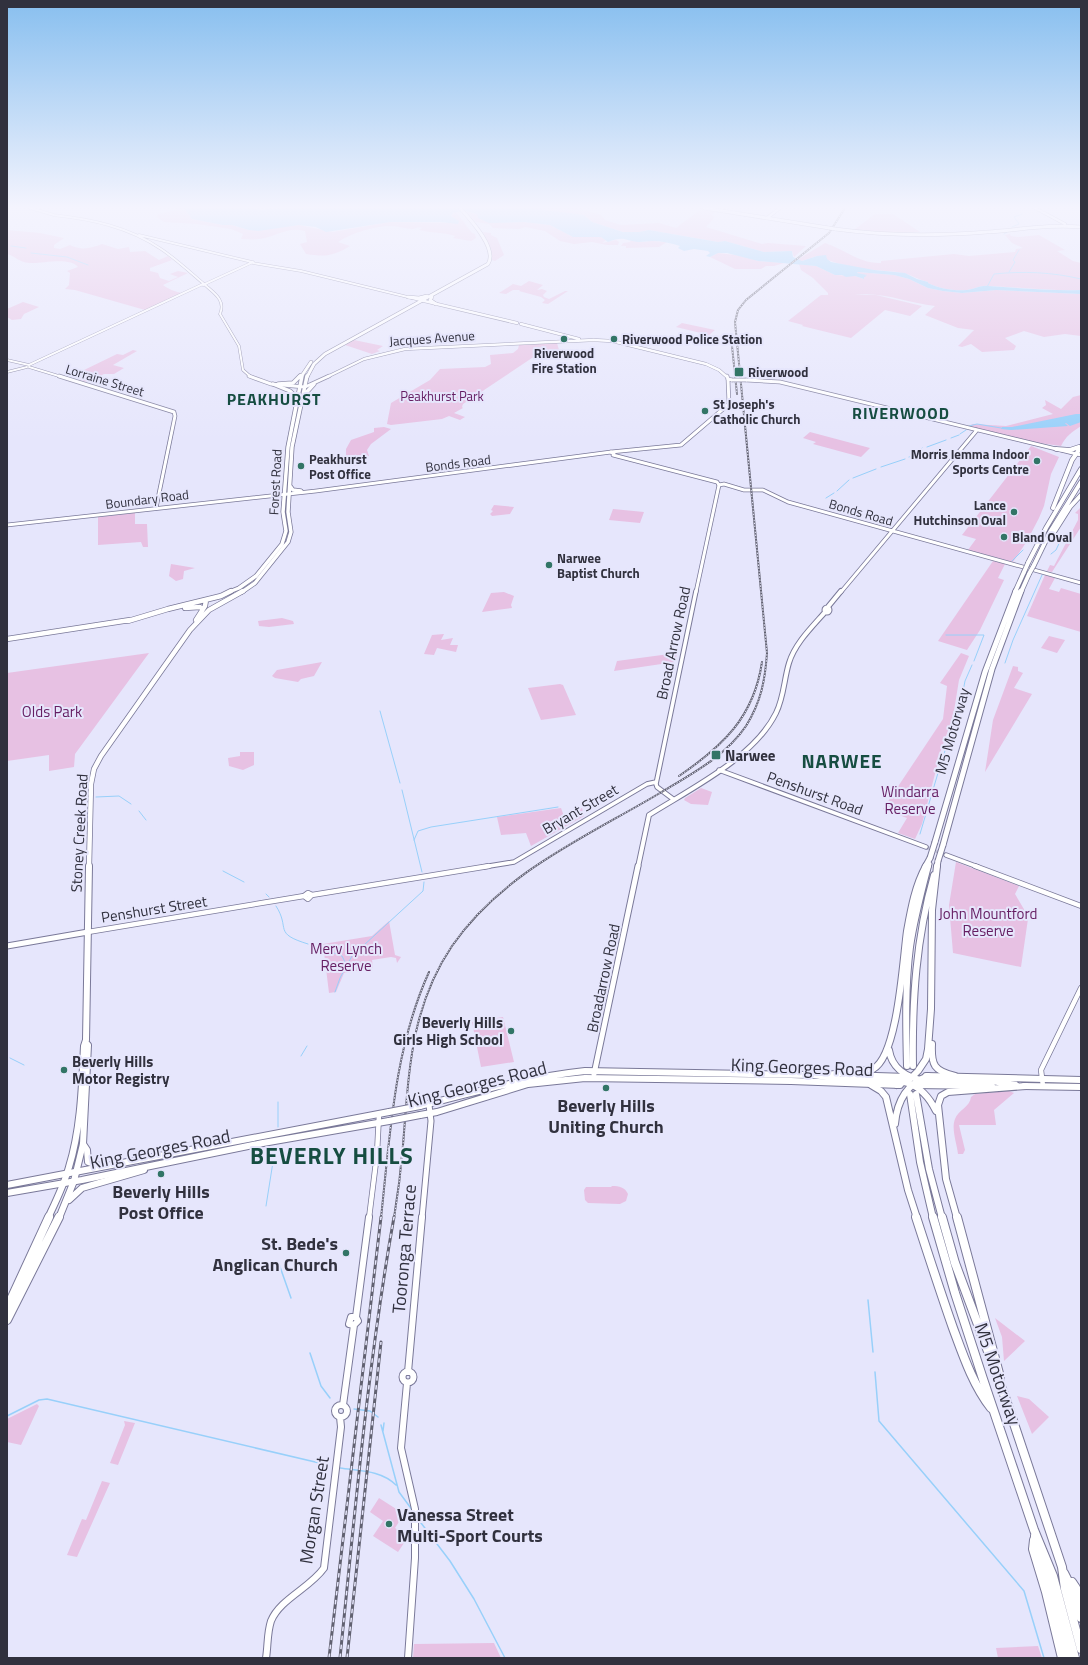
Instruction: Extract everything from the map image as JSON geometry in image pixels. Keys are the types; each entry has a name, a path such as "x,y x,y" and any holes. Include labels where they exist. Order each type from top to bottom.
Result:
{"highway":[{"path":"1056,449 1070,450 1081,446"},
{"path":"1046,528 1050,514 1060,494 1074,454 1081,446"},
{"path":"1063,452 1069,456 1070,464"},
{"name":"M5 Motorway","path":"1081,469 1046,528 1028,563 1027,573 992,669 925,906 915,964 910,1066 906,1003 908,959 916,913 930,858 985,670 1007,609 1027,573 1034,565 1050,532 1081,482"},
{"path":"1034,565 1070,507 1081,495"},
{"path":"827,1075 872,1070 884,1059 889,1046 914,901 923,870 930,858"},
{"path":"938,861 932,910 931,942 932,1061 937,1070 943,1074 955,1076"},
{"path":"894,1128 898,1101 926,1059 931,1009"},
{"path":"889,1046 891,1059 894,1065 899,1071 924,1091 931,1100 938,1115"},
{"path":"807,1074 850,1080 992,1081 1026,1086"},
{"path":"897,1085 928,1076"},
{"path":"871,1085 881,1091 886,1097 908,1190 938,1286 960,1347 980,1394 994,1412"},
{"path":"1005,1397 978,1291 946,1179 938,1115 939,1100 948,1092 1026,1086"},
{"name":"M5 Motorway","path":"1075,1658 1043,1546 1034,1530 937,1238 923,1181 913,1094 929,1169 954,1257 1005,1397 1062,1567 1065,1589 1081,1649"},
{"path":"1034,1530 1033,1549 1046,1592 1062,1658"},
{"path":"1034,1530 1037,1548 1055,1605 1068,1658"},
{"path":"1062,1567 1076,1588 1081,1604"},
{"path":"1062,1567 1072,1589 1081,1618"}],"main road":[{"path":"421,300 445,286"},
{"path":"278,384 293,383 321,354 449,286"},
{"path":"436,293 429,300 436,304"},
{"path":"408,297 419,298 426,296"},
{"path":"421,300 575,338 612,341 712,366 726,375 728,379 732,380 777,382 1081,456"},
{"name":"Forest Road","path":"241,593 252,585 272,563 289,540 291,530 288,517 292,447 305,385 311,367 323,356 421,300"},
{"name":"Jacques Avenue","path":"568,342 575,338"},
{"name":"Jacques Avenue","path":"315,383 360,360 379,353 398,349 594,340"},
{"name":"Forest Road","path":"128,621 168,609 208,601 235,591 250,581 282,544 286,531 283,514 288,446 299,387 304,372"},
{"path":"305,385 315,383"},
{"path":"303,396 315,383"},
{"path":"273,384 290,391 297,398"},
{"path":"673,799 719,770 748,749 768,727 781,702 789,662 792,653 799,642 977,430"},
{"path":"1035,444 1074,454"},
{"name":"Bonds Road","path":"290,493 598,454 614,454 718,484 764,492 788,502 1081,583"},
{"path":"290,486 293,490 300,492"},
{"path":"289,500 300,492"},
{"name":"Boundary Road","path":"7,525 290,493"},
{"name":"Forest Road","path":"7,639 41,633 99,627 128,621 185,608 234,594 252,585"},
{"name":"Stoney Creek Road","path":"190,630 209,610 241,593"},
{"name":"Stoney Creek Road","path":"7,1320 66,1204 77,1172 84,1144 88,1045 86,1043 91,784 93,772 101,756 190,630 208,601"},
{"name":"Stoney Creek Road","path":"200,619 208,601"},
{"path":"185,608 200,607 203,610"},
{"name":"Broadarrow Road","path":"594,1074 648,819 651,813 673,799"},
{"name":"Penshurst Street","path":"7,946 88,932"},
{"name":"Stoney Creek Road","path":"7,1308 68,1173 77,1128 84,1046 86,1043"},
{"name":"King Georges Road","path":"7,1185 420,1106 526,1079 554,1074 807,1074 912,1081"},
{"name":"King Georges Road","path":"7,1193 430,1113 467,1104 502,1091 528,1084 594,1074 897,1085"},
{"path":"928,1076 1081,1080"},
{"path":"1026,1086 1081,1087"},
{"name":"Tooronga Terrace","path":"408,1658 416,1558 415,1509 401,1448 407,1382 412,1381 414,1377 412,1373 408,1372 430,1129 429,1104"},
{"path":"84,1144 87,1150 88,1162 103,1167"},
{"path":"66,1204 73,1195 90,1185 121,1177 157,1164"}],"street":[{"path":"7,360 29,366 202,286"},
{"path":"205,286 222,301 222,318 239,346 243,371 252,378 273,384 299,387 305,385"},
{"path":"362,286 421,300"},
{"path":"7,372 25,366"},
{"name":"Lorraine Street","path":"29,366 175,413 156,508"},
{"path":"614,454 677,446 683,443 729,404 728,379"},
{"path":"273,384 299,387"},
{"path":"614,454 632,451"},
{"name":"Broad Arrow Road","path":"656,782 718,484"},
{"name":"Penshurst Road","path":"719,770 926,847"},
{"path":"656,782 657,787 673,799"},
{"name":"Bryant Street","path":"312,895 518,860 647,784 656,782"},
{"path":"946,855 1081,906"},
{"name":"Penshurst Street","path":"88,932 304,896 308,899 312,895"},
{"path":"1043,1086 1041,1079 1042,1070 1081,988"},
{"path":"379,1114 379,1123"},
{"name":"Morgan Street","path":"266,1658 270,1628 274,1614 318,1577 324,1568 341,1427 340,1417 336,1415 335,1411 338,1406 343,1405 354,1325 358,1321 356,1317 377,1154 379,1123"}],"green space":[{"path":"68,286 164,286 182,293 145,310 75,290 65,289"},
{"path":"510,286 542,286 537,290 542,289 547,291 543,295 549,299 568,291 548,304 542,303 545,300 541,297 519,291 520,290 513,290 506,294 499,293"},
{"path":"821,286 923,286 943,291 962,293 996,290 1081,294 1081,336 1065,334 1044,337 1024,331 1005,338 1016,346 1014,350 982,352 971,344 962,347 958,346 974,330 958,328 925,315 935,306 877,295 922,306 910,316 885,310 851,338 788,321 821,295 828,295 828,293"},
{"path":"934,286 1081,286 1081,290 986,286 967,290 952,290"},
{"path":"23,302 39,307 24,314 21,319 12,320 7,317 7,309"},
{"path":"682,323 715,330 709,335 676,327"},
{"path":"354,340 383,346 377,350 380,351 372,354 345,345"},
{"name":"Peakhurst Park","path":"557,343 559,350 546,351 538,354 463,404 463,408 454,413 465,417 460,420 449,416 442,419 391,425 387,424 391,403 430,380 440,369 485,367 491,364 490,355 513,353 518,349 519,345"},
{"path":"133,350 137,351 113,365 124,368 114,374 104,374 87,382 80,380 89,375 80,372 117,354 123,355"},
{"path":"1081,395 1081,426 1070,434 1061,446 1032,442 968,426 973,424 1006,426 1053,414 1042,408 1046,405 1045,400 1061,409 1073,397"},
{"path":"384,427 391,429 371,444 367,450 369,456 358,458 359,465 353,466 351,459 346,459 346,449 351,440 374,432 374,428"},
{"path":"810,432 870,448 861,457 813,444 816,442 803,438"},
{"path":"1031,446 1059,457 1051,474 1044,506 1027,541 1013,562 968,550 976,539 962,535"},
{"path":"494,505 514,507 510,514 492,516 490,514 493,511 491,510"},
{"path":"1081,507 1081,527 1052,572 1047,571 1050,565 1054,566 1078,520 1078,514 1075,513"},
{"path":"613,509 644,512 640,523 609,520"},
{"path":"135,513 135,524 147,524 148,547 143,547 141,542 98,545 98,517"},
{"path":"993,561 1005,564 998,578 1004,580 980,630 967,650 938,641"},
{"path":"171,564 195,568 184,571 183,579 176,581 169,576"},
{"path":"1045,575 1055,578 1049,589 1059,592 1061,588 1081,594 1081,632 1027,616"},
{"path":"504,592 514,596 511,605 512,608 482,612 491,593"},
{"path":"282,618 293,621 294,624 269,627 259,626 258,621"},
{"path":"444,634 441,640 453,638 450,645 458,645 456,652 437,648 434,655 424,654 432,635"},
{"path":"1049,636 1065,640 1057,653 1041,648"},
{"name":"Olds Park","path":"149,653 75,754 74,767 49,771 49,755 7,761 7,673"},
{"path":"677,653 675,662 614,671 617,661"},
{"name":"Windarra Reserve","path":"961,653 969,656 959,680 953,717 942,747 922,824 915,839 898,833 907,818 883,809 943,719 947,686 940,683"},
{"path":"322,662 314,676 301,679 298,682 275,678 272,676 277,670"},
{"path":"1013,666 1018,667 1018,671 1023,673 1014,688 1032,694 985,772 993,720"},
{"path":"560,684 563,685 576,715 541,720 528,688"},
{"path":"240,752 254,752 254,765 243,770 229,766 228,758 240,756"},
{"path":"701,788 712,792 708,805 691,804 684,800 685,798"},
{"path":"561,808 565,819 578,815 576,808 582,808 584,816 531,846 526,833 501,835 497,817"},
{"name":"John Mountford Reserve","path":"956,862 1019,886 1015,894 1025,911 1029,912 1021,967 953,953 949,905"},
{"name":"Merv Lynch Reserve","path":"389,921 395,955 401,957 397,963 396,958 391,957 372,960 373,968 344,973 336,992 329,993 323,944 372,936"},
{"path":"503,1017 514,1062 481,1067 472,1022"},
{"path":"1009,1091 1014,1093 994,1110 996,1125 959,1125 965,1150 963,1154 958,1154 954,1123 955,1119 971,1097 975,1094"},
{"path":"612,1186 623,1188 625,1190 628,1194 626,1201 620,1204 588,1203 585,1200 584,1190 586,1187"},
{"path":"995,1318 1025,1341 1004,1361 1002,1337"},
{"path":"1017,1396 1029,1399 1049,1417 1032,1434"},
{"path":"37,1404 39,1406 21,1445 7,1442 7,1419"},
{"path":"124,1421 135,1423 118,1465 110,1463 125,1425"},
{"path":"102,1481 110,1483 77,1557 67,1555 82,1519 86,1520"},
{"name":"Vanessa Street Multi-Sport Courts","path":"379,1498 404,1514 395,1528 408,1537 398,1552 373,1536 383,1521 370,1512"},
{"path":"494,1643 501,1658 413,1658 414,1644"},
{"path":"1038,1646 1042,1658 998,1658 996,1648"}],"water":[{"path":"923,286 934,286 957,290 967,290 986,286 1046,290 1081,290 1081,294 996,290 962,293 928,288"},
{"path":"1081,414 1081,422 1070,426 1065,423 1068,426 1011,430 1001,429 1002,427 1012,427"}],"waterway":[{"path":"969,426 977,424 1001,428"},
{"path":"960,434 966,430"},
{"path":"951,438 959,435"},
{"path":"927,447 946,440"},
{"path":"909,457 915,455 922,448"},
{"path":"881,467 905,459"},
{"path":"853,478 876,469"},
{"path":"837,491 849,480"},
{"path":"826,498 834,493"},
{"path":"1051,554 1056,550 1063,535 1070,533"},
{"path":"1012,561 1023,550"},
{"path":"1005,663 1013,640 1042,575"},
{"path":"946,635 984,635 974,661"},
{"path":"920,834 943,756 958,717 965,681 972,665"},
{"path":"380,711 400,783"},
{"path":"402,790 414,840"},
{"path":"96,797 119,796 131,804"},
{"path":"414,840 418,831 431,827 558,807"},
{"path":"139,811 146,820"},
{"path":"414,840 422,872"},
{"path":"223,871 244,882"},
{"path":"335,992 340,978 352,956 423,891 424,882"},
{"path":"266,894 269,897"},
{"path":"276,906 286,933 290,937 308,944"},
{"path":"325,950 342,956 346,964"},
{"path":"301,1056 307,1046"},
{"path":"10,1058 24,1065"},
{"path":"278,1102 278,1127"},
{"path":"266,1206 273,1162"},
{"path":"279,1264 291,1298"},
{"path":"868,1300 873,1352"},
{"path":"310,1353 321,1386 330,1398"},
{"path":"875,1372 879,1421 1024,1591 1044,1658"},
{"path":"7,1416 39,1400 47,1399 328,1465"},
{"path":"354,1409 370,1411 378,1417"},
{"path":"383,1431 384,1423"},
{"path":"381,1425 399,1492 413,1511"},
{"path":"340,1468 384,1476 396,1485"},
{"path":"418,1519 450,1561 474,1599 505,1658"}],"tunnel":[{"path":"926,847 946,855"}],"railway":[{"path":"394,1218 400,1173 407,1092 414,1042 427,993 438,969 452,946 473,920 496,897 547,858 683,779 718,756 738,737 746,726 759,700 765,673 767,653 735,322 738,310 746,300 764,286"},
{"path":"732,346 737,394"},
{"path":"679,776 709,753 734,728 752,699 762,662"},
{"path":"381,1218 391,1124 401,1062 417,1001 429,972"},
{"path":"329,1658 381,1217"},
{"path":"340,1658 369,1382 394,1217"},
{"path":"347,1658 381,1342"}],"place":[{"name":"Riverwood Fire Station","path":"564,339"},
{"name":"Riverwood Police Station","path":"614,339"},
{"name":"Riverwood","path":"739,372"},
{"name":"St Joseph's Catholic Church","path":"705,411"},
{"name":"Morris Iemma Indoor Sports Centre","path":"1037,461"},
{"name":"Peakhurst Post Office","path":"301,466"},
{"name":"Lance Hutchinson Oval","path":"1014,512"},
{"name":"Bland Oval","path":"1004,537"},
{"name":"Narwee Baptist Church","path":"549,565"},
{"name":"Narwee","path":"716,755"},
{"name":"Beverly Hills Girls High School","path":"511,1031"},
{"name":"Beverly Hills Motor Registry","path":"64,1070"},
{"name":"Beverly Hills Uniting Church","path":"606,1088"},
{"name":"Beverly Hills Post Office","path":"161,1174"},
{"name":"St. Bede's Anglican Church","path":"346,1253"},
{"name":"Vanessa Street Multi-Sport Courts","path":"389,1524"}],"district":[{"name":"PEAKHURST","path":"274,399"},
{"name":"RIVERWOOD","path":"901,413"},
{"name":"NARWEE","path":"842,760"},
{"name":"BEVERLY HILLS","path":"332,1155"}]}
